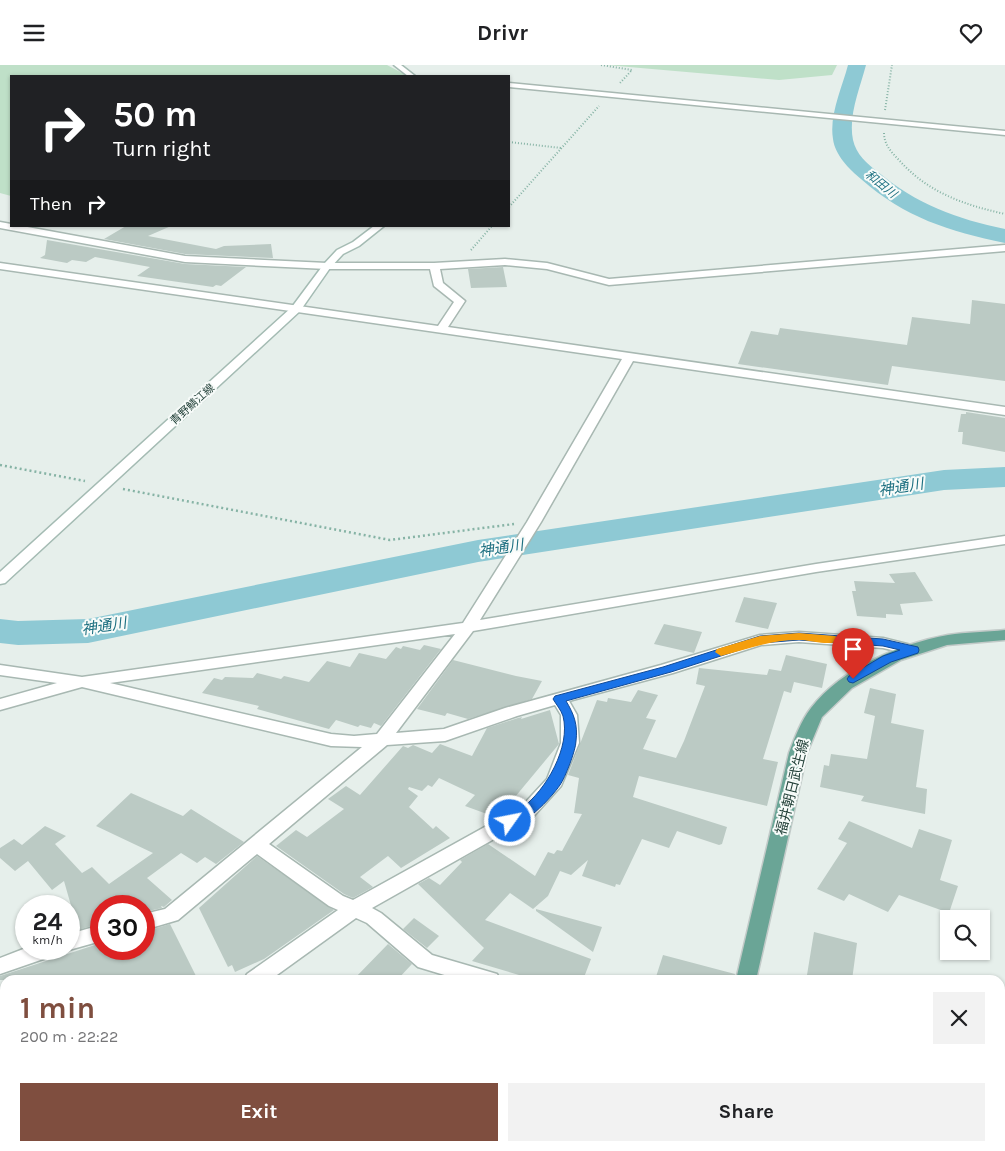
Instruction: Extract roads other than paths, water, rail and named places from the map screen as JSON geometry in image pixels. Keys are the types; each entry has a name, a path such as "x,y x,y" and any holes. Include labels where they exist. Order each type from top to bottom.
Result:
{"main road":[{"name":"福井朝日武生線","path":"747,975 798,753 809,724 820,708 853,679 887,659 947,640 1005,635"}],"street":[{"path":"397,65 411,75"},
{"path":"510,85 1005,133"},
{"path":"11,227 185,259 327,266 434,266 461,261 506,262 547,266 609,282 1005,248"},
{"name":"青野鯖江線","path":"0,580 296,309 327,266 340,252 356,244 379,227"},
{"path":"0,266 1005,411"},
{"path":"434,266 438,284 460,301 441,329"},
{"path":"155,919 171,915 381,741 468,627 532,525 629,357"},
{"path":"0,705 80,681 468,627 816,567 1005,540"},
{"path":"0,670 80,681 331,739 354,742 446,735 511,712 667,669 760,639 799,637 883,643 913,650"},
{"path":"261,975 354,909 527,811 555,782 570,743 569,715 559,699"},
{"path":"257,845 336,901 374,917 425,961 473,975"},
{"path":"0,966 17,960"}],"waterway":[{"name":"和田川","path":"857,65 847,102 842,132 849,155 883,188 915,208 948,222 1005,236"},
{"name":"神通川","path":"0,631 18,633 88,631 478,551 944,480 1005,477"}]}
